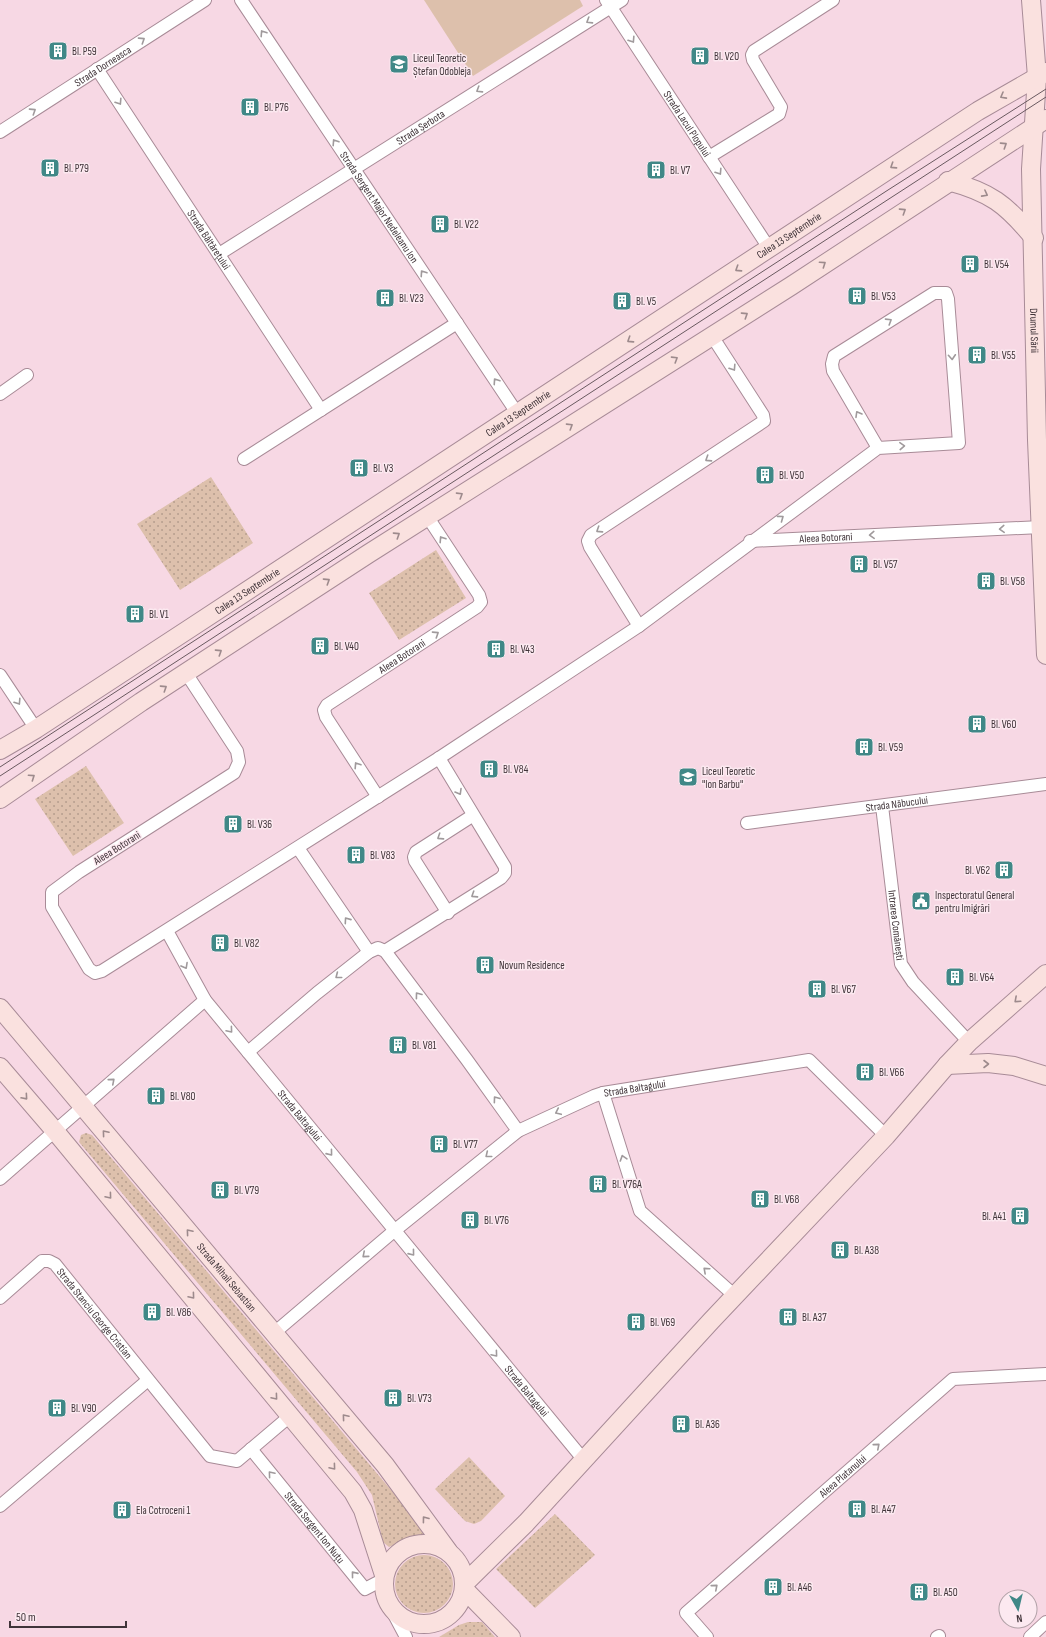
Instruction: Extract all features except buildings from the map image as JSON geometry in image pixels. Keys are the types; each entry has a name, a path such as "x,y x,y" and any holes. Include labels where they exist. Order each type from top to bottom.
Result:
{"main road":[{"name":"Drumul Sării","path":"1031,0 1044,74 1040,123 1031,169 1046,655"},
{"name":"Calea 13 Septembrie","path":"0,750 36,729 978,110 1044,74"},
{"path":"0,799 186,673 427,516 712,336 1040,123"},
{"path":"948,182 973,188 987,194 1008,209 1034,238"},
{"path":"464,1586 526,1523 583,1459 886,1136 969,1042 1046,974"},
{"name":"Strada Mihail Sebastian","path":"0,1008 385,1465 452,1555"},
{"path":"947,1066 988,1063 1014,1066 1046,1076"},
{"path":"0,1067 55,1130 343,1479 359,1501 384,1577 384,1591 390,1607 399,1616 411,1622 424,1625 436,1623 448,1617 457,1608 463,1596 464,1586 462,1571 452,1555"},
{"path":"384,1577 389,1563 398,1553 409,1546 423,1544 436,1545 452,1555 473,1564 488,1560"},
{"path":"464,1586 511,1637"}],"street":[{"name":"Strada Dorneasca","path":"0,132 205,0"},
{"name":"Strada Sergent Major Nedeleanu Ion","path":"241,0 353,170 517,413"},
{"name":"Strada Șerbota","path":"219,254 353,170 608,4 622,0"},
{"path":"709,157 779,114 782,110 754,60 752,55 754,51 833,0"},
{"name":"Strada Lacul Plopului","path":"608,4 769,248"},
{"name":"Strada Băltărețului","path":"98,69 321,410"},
{"path":"750,542 878,448 958,443 948,299 946,294 941,292 934,293 834,356 832,364 833,371 878,448"},
{"path":"244,459 456,323"},
{"path":"639,626 590,547 588,541 591,535 764,421 763,415 712,336"},
{"path":"0,394 27,375"},
{"name":"Aleea Botorani","path":"378,797 326,717 324,710 327,705 477,607 482,602 479,595 427,516"},
{"name":"Aleea Botorani","path":"186,673 237,751 239,762 234,773 80,872 52,892 52,907 89,970 95,973 102,972 439,758 639,626 750,542 1041,527"},
{"path":"0,675 36,729"},
{"path":"385,951 501,878 505,873 505,867 472,816 439,758"},
{"name":"Strada Năbucului","path":"747,823 1046,784"},
{"name":"Intrarea Comănești","path":"882,806 901,964 914,982 969,1042"},
{"path":"448,912 415,862 414,857 416,852 472,816"},
{"path":"298,848 369,952"},
{"path":"0,1179 205,1000 167,931"},
{"path":"248,1052 316,993 369,952 378,948 385,951 468,1060 518,1131"},
{"name":"Strada Baltagului","path":"205,1000 583,1459"},
{"name":"Strada Baltagului","path":"274,1333 394,1231 518,1131 598,1094 809,1060 886,1136"},
{"path":"598,1094 640,1211 735,1296"},
{"name":"Strada Stanciu George Cristian","path":"0,1298 42,1262 49,1261 55,1264 210,1456 237,1461 290,1416"},
{"name":"Aleea Platanului","path":"707,1637 686,1612 953,1379 1046,1374"},
{"path":"0,1506 148,1380"},
{"name":"Strada Sergent Ion Nuțu","path":"251,1450 366,1589 384,1577"},
{"path":"390,1607 406,1637"},
{"path":"1030,1637 1046,1622"}],"shaded area":[{"path":"424,0 580,0 583,6 473,76"},
{"path":"211,477 253,543 180,590 137,524"},
{"path":"436,550 466,598 399,640 369,593"},
{"path":"86,766 124,823 73,856 35,799"},
{"path":"86,1133 92,1135 423,1528 424,1532 421,1536 408,1539 389,1547 383,1542 372,1495 357,1472 79,1142 81,1135"},
{"path":"469,1457 505,1496 481,1521 474,1524 465,1521 435,1489"},
{"path":"555,1514 595,1555 535,1608 496,1569"},
{"path":"424,1555 435,1557 448,1568 451,1573 453,1584 451,1595 440,1608 435,1611 424,1613 413,1611 400,1600 397,1595 395,1584 397,1573 408,1560 413,1557"},
{"path":"468,1622 482,1622 495,1637 439,1637 459,1625"}],"tram line":[{"path":"0,767 1046,89"},
{"path":"0,776 1046,97"}],"place":[{"name":"Bl. P59","path":"58,51"},
{"name":"Bl. V20","path":"700,56"},
{"name":"Liceul Teoretic Ștefan Odobleja","path":"399,64"},
{"name":"Bl. P76","path":"250,107"},
{"name":"Bl. P79","path":"50,168"},
{"name":"Bl. V7","path":"656,170"},
{"name":"Bl. V22","path":"440,224"},
{"name":"Bl. V54","path":"970,264"},
{"name":"Bl. V53","path":"857,296"},
{"name":"Bl. V23","path":"385,298"},
{"name":"Bl. V5","path":"622,301"},
{"name":"Bl. V55","path":"977,355"},
{"name":"Bl. V3","path":"359,468"},
{"name":"Bl. V50","path":"765,475"},
{"name":"Bl. V57","path":"859,564"},
{"name":"Bl. V58","path":"986,581"},
{"name":"Bl. V1","path":"135,614"},
{"name":"Bl. V40","path":"320,646"},
{"name":"Bl. V43","path":"496,649"},
{"name":"Bl. V60","path":"977,724"},
{"name":"Bl. V59","path":"864,747"},
{"name":"Bl. V84","path":"489,769"},
{"name":"Liceul Teoretic \"Ion Barbu\"","path":"688,777"},
{"name":"Bl. V36","path":"233,824"},
{"name":"Bl. V83","path":"356,855"},
{"name":"Bl. V62","path":"1004,870"},
{"name":"Inspectoratul General pentru Imigrări","path":"921,901"},
{"name":"Bl. V82","path":"220,943"},
{"name":"Novum Residence","path":"485,965"},
{"name":"Bl. V64","path":"955,977"},
{"name":"Bl. V67","path":"817,989"},
{"name":"Bl. V81","path":"398,1045"},
{"name":"Bl. V66","path":"865,1072"},
{"name":"Bl. V80","path":"156,1096"},
{"name":"Bl. V77","path":"439,1144"},
{"name":"Bl. V76A","path":"598,1184"},
{"name":"Bl. V79","path":"220,1190"},
{"name":"Bl. V68","path":"760,1199"},
{"name":"Bl. A41","path":"1020,1216"},
{"name":"Bl. V76","path":"470,1220"},
{"name":"Bl. A38","path":"840,1250"},
{"name":"Bl. V86","path":"152,1312"},
{"name":"Bl. A37","path":"788,1317"},
{"name":"Bl. V69","path":"636,1322"},
{"name":"Bl. V73","path":"393,1398"},
{"name":"Bl. V90","path":"57,1408"},
{"name":"Bl. A36","path":"681,1424"},
{"name":"Bl. A47","path":"857,1509"},
{"name":"Ela Cotroceni 1","path":"122,1510"},
{"name":"Bl. A46","path":"773,1587"},
{"name":"Bl. A50","path":"919,1592"}]}
